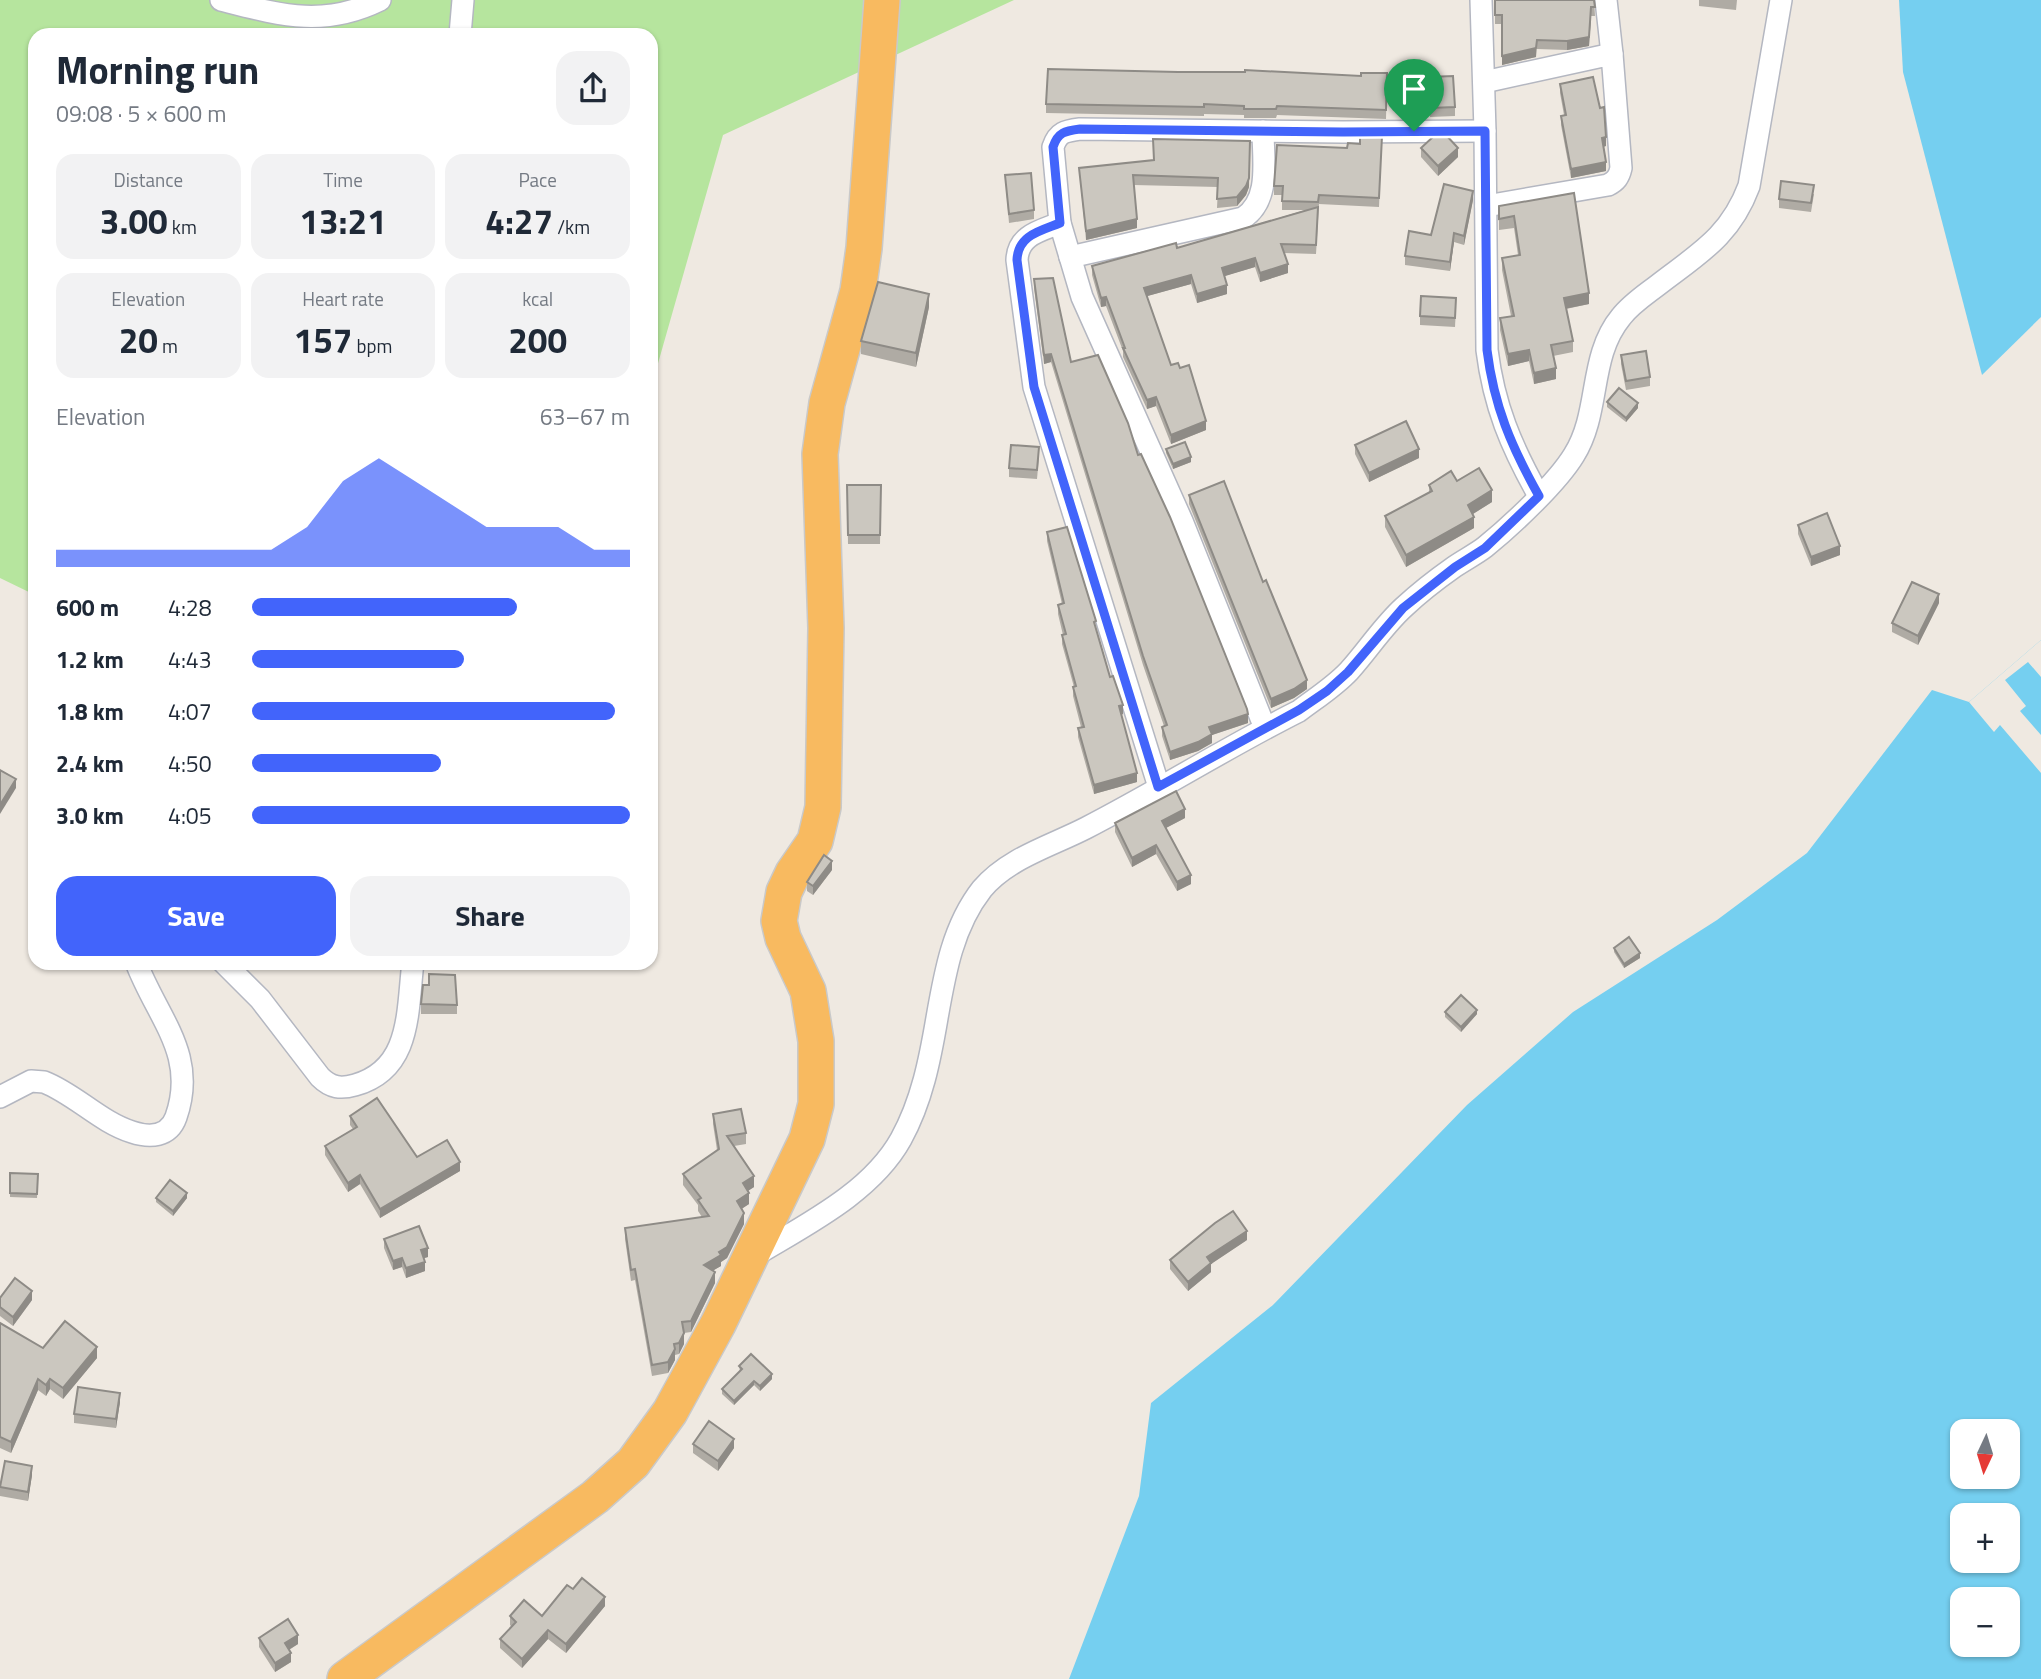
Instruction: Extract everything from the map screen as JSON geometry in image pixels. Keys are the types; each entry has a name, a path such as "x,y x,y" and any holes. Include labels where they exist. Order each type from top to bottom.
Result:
{"highway":[{"path":"345,1679 595,1497 634,1463 652,1440 688,1381 807,1139 816,1104 816,1041 808,991 783,938 779,921 784,892 793,873 815,841 823,807 826,628 820,454 827,403 858,291 863,259 882,0"}],"street":[{"path":"221,0 303,18 354,11 380,0"},
{"path":"461,28 463,0"},
{"path":"1481,0 1485,82 1487,350 1491,383 1501,417 1514,450 1539,496"},
{"path":"1486,206 1614,182 1619,176 1606,0"},
{"path":"749,1259 854,1191 885,1162 900,1140 914,1112 929,1065 946,967 957,934 969,909 999,872 1087,827 1299,710 1327,691 1348,672 1403,608 1439,578 1485,548 1566,466 1584,438 1591,418 1598,362 1608,338 1622,316 1715,242 1731,224 1741,207 1749,186 1782,0"},
{"path":"1485,82 1612,54"},
{"path":"1265,728 1182,520 1093,323 1060,223 1053,147 1056,137 1065,131 1080,129 1485,131"},
{"path":"1070,257 1243,218 1253,212 1260,200 1263,184 1263,131"},
{"path":"1060,223 1027,237 1017,250 1029,364 1158,787"},
{"path":"0,1097 31,1082 44,1082 134,1133 159,1135 171,1127 179,1108 183,1068 171,1036 139,970"},
{"path":"231,970 260,999 320,1077 337,1087 347,1087 369,1080 388,1067 395,1058 404,1034 411,970"}],"green space":[{"path":"0,0 1014,0 723,135 658,363 658,28 28,28 28,592 0,578"}],"water":[{"path":"1899,0 2041,0 2041,317 1982,375 1903,72"},
{"path":"2041,640 2041,1679 1069,1679 1139,1496 1151,1403 1273,1305 1467,1105 1573,1012 1717,920 1807,853 1932,690 1969,702"}],"pier":[{"path":"2041,640 2041,677 2028,662 2005,680 2026,706 2020,711 2041,735 2041,773 2000,725 1994,732 1969,702"}],"building":[{"path":"1495,0 1594,0 1589,37 1567,41 1537,40 1536,48 1502,56 1502,15 1495,15"},
{"path":"1048,69 1178,72 1245,70 1361,76 1361,73 1387,73 1386,110 1277,106 1276,109 1244,109 1244,106 1204,104 1204,107 1046,104"},
{"path":"1453,76 1455,107 1430,108 1428,77"},
{"path":"1593,77 1600,108 1604,107 1606,137 1602,138 1606,162 1571,169 1561,116 1566,115 1560,84"},
{"path":"1435,135 1446,135 1458,148 1438,166 1421,148"},
{"path":"1360,136 1382,136 1379,198 1319,195 1318,202 1282,201 1283,186 1274,186 1277,145 1347,148 1348,143 1360,144"},
{"path":"1153,139 1250,141 1249,178 1246,186 1237,197 1217,199 1218,178 1133,175 1137,219 1086,231 1079,168 1154,160"},
{"path":"1031,173 1034,210 1009,214 1005,175"},
{"path":"1781,181 1814,185 1811,203 1779,199"},
{"path":"1444,184 1473,191 1464,236 1454,233 1450,262 1405,256 1409,231 1431,235"},
{"path":"1574,193 1589,293 1564,298 1573,341 1551,345 1556,368 1534,373 1529,350 1508,354 1500,318 1514,316 1502,258 1520,255 1514,216 1499,219 1499,206"},
{"path":"1318,207 1316,245 1281,244 1288,264 1260,273 1255,258 1222,268 1227,285 1197,294 1191,275 1144,288 1171,365 1178,363 1180,368 1189,365 1206,421 1171,435 1156,397 1147,400 1123,348 1106,297 1101,298 1092,266 1176,243 1177,248"},
{"path":"1053,278 1071,362 1098,355 1128,423 1138,455 1141,454 1170,517 1247,709 1248,714 1209,727 1212,734 1198,742 1170,752 1162,727 1167,725 1143,656 1051,354 1044,355 1034,279"},
{"path":"878,282 929,294 916,353 861,341"},
{"path":"1421,296 1456,298 1455,318 1420,316"},
{"path":"1646,351 1650,377 1626,381 1621,355"},
{"path":"1619,388 1638,403 1626,418 1607,402"},
{"path":"1406,421 1419,449 1369,473 1355,445"},
{"path":"1185,442 1191,457 1173,464 1166,449"},
{"path":"1011,445 1039,447 1037,470 1009,468"},
{"path":"1479,468 1492,490 1468,505 1474,517 1406,555 1385,516 1432,491 1429,485 1451,471 1457,481"},
{"path":"1224,481 1263,582 1266,580 1307,680 1271,699 1189,495"},
{"path":"847,485 881,485 880,535 848,535"},
{"path":"1827,513 1840,546 1811,557 1798,525"},
{"path":"1067,527 1110,677 1113,676 1123,705 1119,706 1137,773 1094,785 1078,728 1084,727 1062,635 1066,634 1058,605 1064,603 1047,532"},
{"path":"1912,582 1939,594 1918,636 1892,623"},
{"path":"0,770 16,779 0,805"},
{"path":"1176,791 1185,809 1162,821 1191,875 1177,882 1156,845 1132,858 1115,823"},
{"path":"824,855 832,861 813,886 807,882"},
{"path":"1629,937 1640,953 1624,964 1614,948"},
{"path":"429,974 455,975 457,1005 421,1004 423,985 429,985"},
{"path":"1461,995 1477,1010 1461,1027 1445,1012"},
{"path":"377,1098 417,1157 447,1140 460,1162 380,1209 360,1175 348,1183 325,1146 357,1127 350,1116"},
{"path":"741,1109 746,1133 727,1136 754,1176 743,1183 749,1193 737,1201 744,1213 727,1247 719,1252 721,1255 704,1265 715,1272 691,1321 682,1322 684,1333 679,1343 674,1344 675,1349 668,1362 652,1365 635,1269 631,1270 625,1228 709,1216 698,1200 701,1198 683,1174 719,1149 713,1114"},
{"path":"10,1173 38,1174 37,1194 10,1193"},
{"path":"170,1180 187,1193 173,1211 156,1198"},
{"path":"1233,1211 1247,1231 1207,1257 1211,1263 1188,1282 1170,1260"},
{"path":"419,1226 428,1248 421,1250 425,1262 406,1268 402,1258 393,1261 384,1239"},
{"path":"15,1278 32,1291 13,1317 0,1307 0,1298"},
{"path":"65,1321 97,1347 63,1388 50,1379 46,1385 38,1379 11,1442 0,1437 0,1323 43,1348"},
{"path":"751,1354 772,1374 760,1386 754,1381 734,1401 722,1389 742,1369 739,1366"},
{"path":"78,1387 120,1393 116,1419 74,1414"},
{"path":"709,1421 734,1439 718,1461 693,1444"},
{"path":"5,1461 32,1466 28,1492 0,1487"},
{"path":"582,1578 605,1597 566,1644 548,1630 522,1659 500,1639 516,1622 510,1616 524,1600 542,1616 567,1585 573,1589"},
{"path":"288,1619 298,1635 285,1643 291,1653 275,1663 259,1638"}],"route":[{"path":"1080,129 1414,131 1485,131 1487,350 1491,383 1514,450 1539,496 1485,548 1431,584 1403,608 1348,672 1327,691 1299,710 1158,787 1029,364 1017,250 1027,237 1060,223 1053,147 1056,137 1065,131 1080,129"}]}
